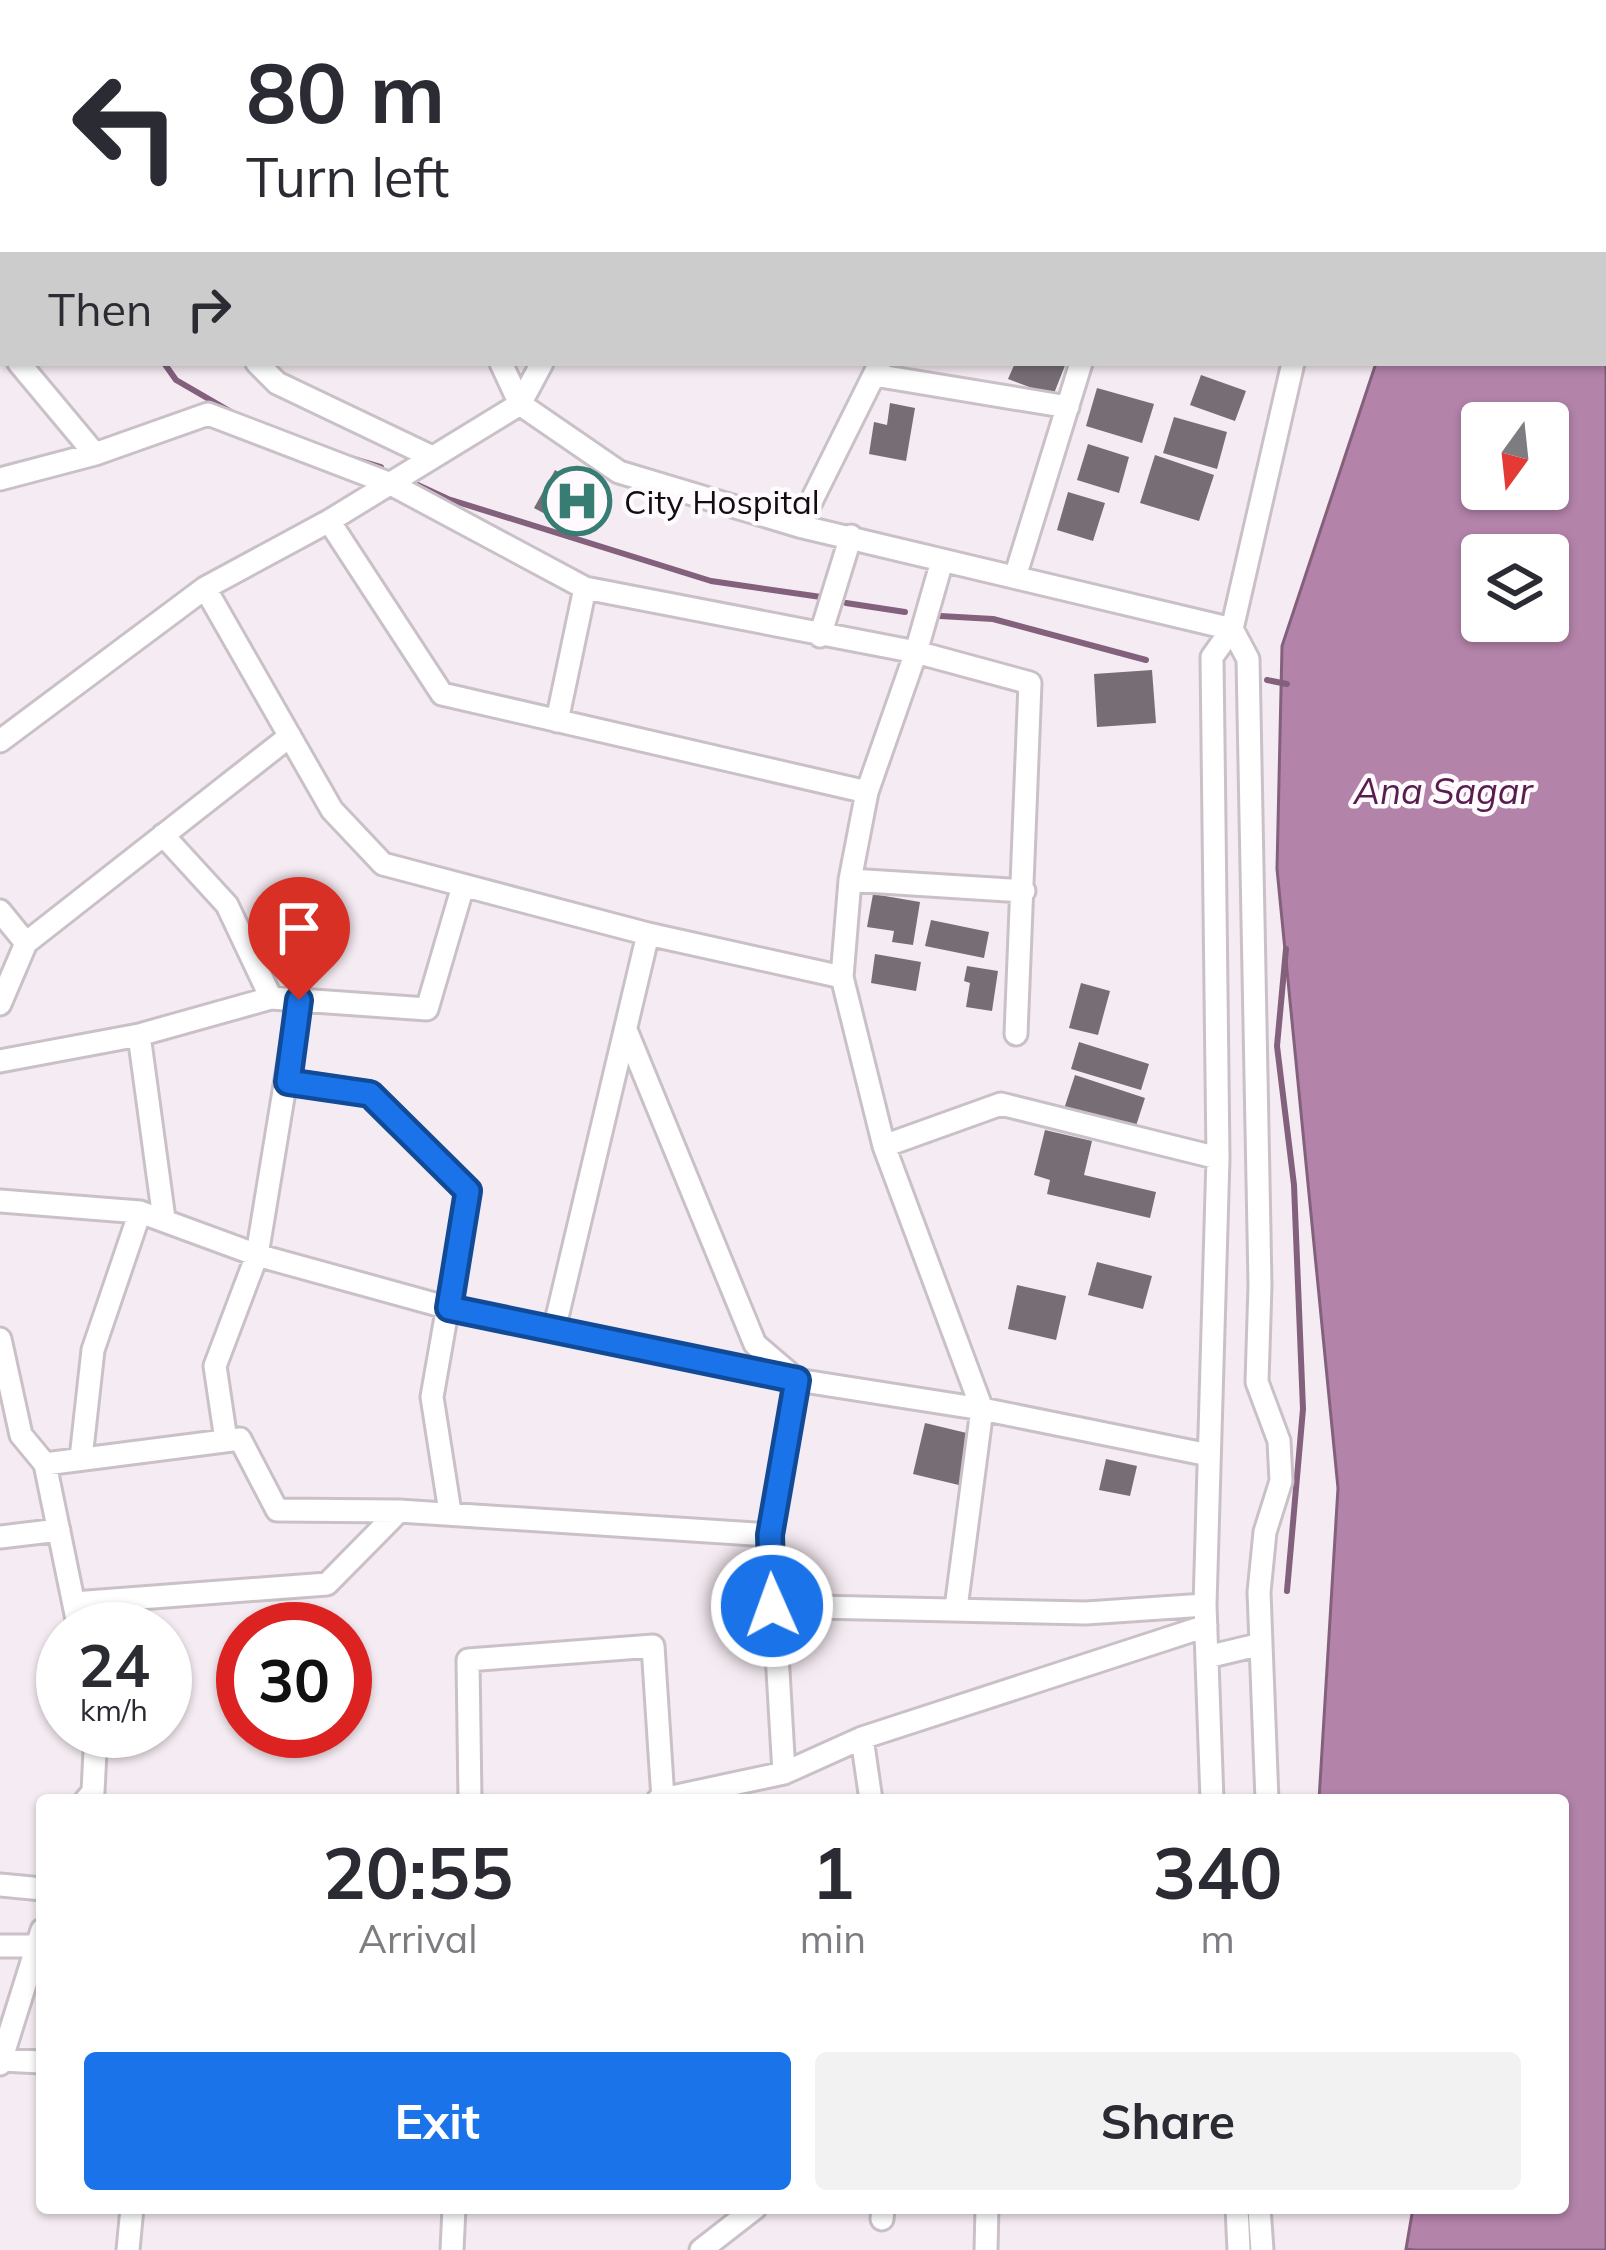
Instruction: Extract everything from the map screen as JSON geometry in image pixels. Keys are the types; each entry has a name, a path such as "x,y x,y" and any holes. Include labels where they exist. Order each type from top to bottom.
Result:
{"street":[{"path":"21,366 94,454"},
{"path":"260,366 277,383 430,456"},
{"path":"502,366 520,404 619,472 800,526 1232,629 1249,658 1260,1285 1257,1382 1279,1442 1281,1481 1265,1532 1258,1592 1267,1794"},
{"path":"0,740 206,588 329,521 520,404 540,366"},
{"path":"1015,577 1081,366"},
{"path":"1212,1794 1205,1615 1218,1158 1212,657 1232,629 1292,366"},
{"path":"800,526 877,369 1068,406"},
{"path":"0,479 94,454 208,414 391,484 585,588 916,652 1030,683 1016,1034"},
{"path":"329,521 442,694 867,792"},
{"path":"820,636 851,536"},
{"path":"942,561 867,792 850,880 842,977 884,1146 982,1409 956,1608"},
{"path":"206,588 332,810 383,864 648,934 842,977"},
{"path":"557,721 585,588"},
{"path":"1213,695 1249,699"},
{"path":"0,1004 26,943 290,736"},
{"path":"163,836 227,905 271,998"},
{"path":"850,880 1024,891"},
{"path":"0,1061 139,1035 271,998 427,1009 463,886"},
{"path":"0,911 26,943"},
{"path":"554,1330 648,934"},
{"path":"226,1441 214,1366 257,1256 299,1000"},
{"path":"626,1030 754,1344 797,1380"},
{"path":"139,1035 164,1219"},
{"path":"605,1117 646,1077"},
{"path":"288,1082 370,1094 468,1191 432,1397 450,1511"},
{"path":"884,1146 1001,1104 1218,1158"},
{"path":"0,1201 140,1212 257,1256 449,1308 797,1380 982,1409 1209,1455"},
{"path":"81,1458 93,1350 140,1212"},
{"path":"0,1339 11,1436 45,1464 74,1602"},
{"path":"784,1773 770,1535 797,1380"},
{"path":"45,1464 241,1439 277,1510 450,1511 770,1535"},
{"path":"87,1602 327,1584 399,1511"},
{"path":"0,1538 59,1530"},
{"path":"772,1606 1205,1615"},
{"path":"688,1794 784,1773 862,1738 1205,1615"},
{"path":"1207,1657 1261,1644"},
{"path":"470,1794 468,1660 652,1646 661,1794"},
{"path":"862,1738 870,1794"},
{"path":"92,1794 94,1758"},
{"path":"0,1885 36,1888"},
{"path":"0,1946 36,1939"},
{"path":"36,1950 0,2062 36,2062"},
{"path":"128,2250 131,2214"},
{"path":"452,2250 454,2214"},
{"path":"700,2250 747,2214"},
{"path":"986,2250 987,2214"},
{"path":"1237,2214 1239,2250"},
{"path":"1259,2214 1262,2250"}],"water":[{"name":"Ana Sagar","path":"1375,366 1606,366 1606,2250 1406,2249 1412,2214 1569,2214 1569,1794 1319,1794 1338,1488 1277,869 1282,646"}],"building":[{"path":"1014,366 1065,366 1053,396 1008,379"},
{"path":"1201,375 1246,391 1235,421 1190,405"},
{"path":"1097,388 1154,404 1142,443 1086,426"},
{"path":"890,403 915,408 906,461 869,454 874,422 887,425"},
{"path":"1174,417 1227,432 1217,469 1163,453"},
{"path":"1088,444 1129,457 1119,493 1077,480"},
{"path":"1155,455 1214,475 1199,521 1140,503"},
{"path":"555,470 605,498 589,528 553,508 549,516 534,508"},
{"path":"1068,492 1105,503 1093,541 1057,530"},
{"path":"1152,670 1156,723 1097,727 1094,674"},
{"path":"873,894 920,902 913,945 892,942 894,931 867,927"},
{"path":"931,920 989,932 984,958 925,946"},
{"path":"875,954 921,962 916,991 871,983"},
{"path":"967,966 998,971 992,1011 966,1007"},
{"path":"1081,983 1110,991 1098,1035 1069,1028"},
{"path":"1079,1042 1149,1064 1141,1090 1071,1069"},
{"path":"1075,1075 1145,1098 1134,1132 1064,1109"},
{"path":"1045,1130 1092,1141 1084,1175 1156,1192 1150,1218 1047,1194 1050,1180 1034,1175"},
{"path":"1097,1262 1152,1276 1143,1309 1088,1295"},
{"path":"1017,1285 1066,1296 1056,1340 1008,1329"},
{"path":"925,1423 975,1435 963,1486 913,1474"},
{"path":"1106,1459 1137,1466 1130,1496 1099,1490"}],"waterway":[{"path":"166,366 176,380 233,413"},
{"path":"351,458 381,467"},
{"path":"409,481 448,499 711,581 821,597"},
{"path":"846,603 905,612"},
{"path":"940,616 993,619 1146,660"},
{"path":"1267,680 1287,684"},
{"path":"1286,949 1277,1046 1294,1185 1303,1409 1287,1591"}],"place":[{"name":"City Hospital","path":"577,501"}],"route":[{"path":"299,1000 288,1082 370,1094 468,1191 449,1308 797,1380 770,1535 772,1606"}]}
